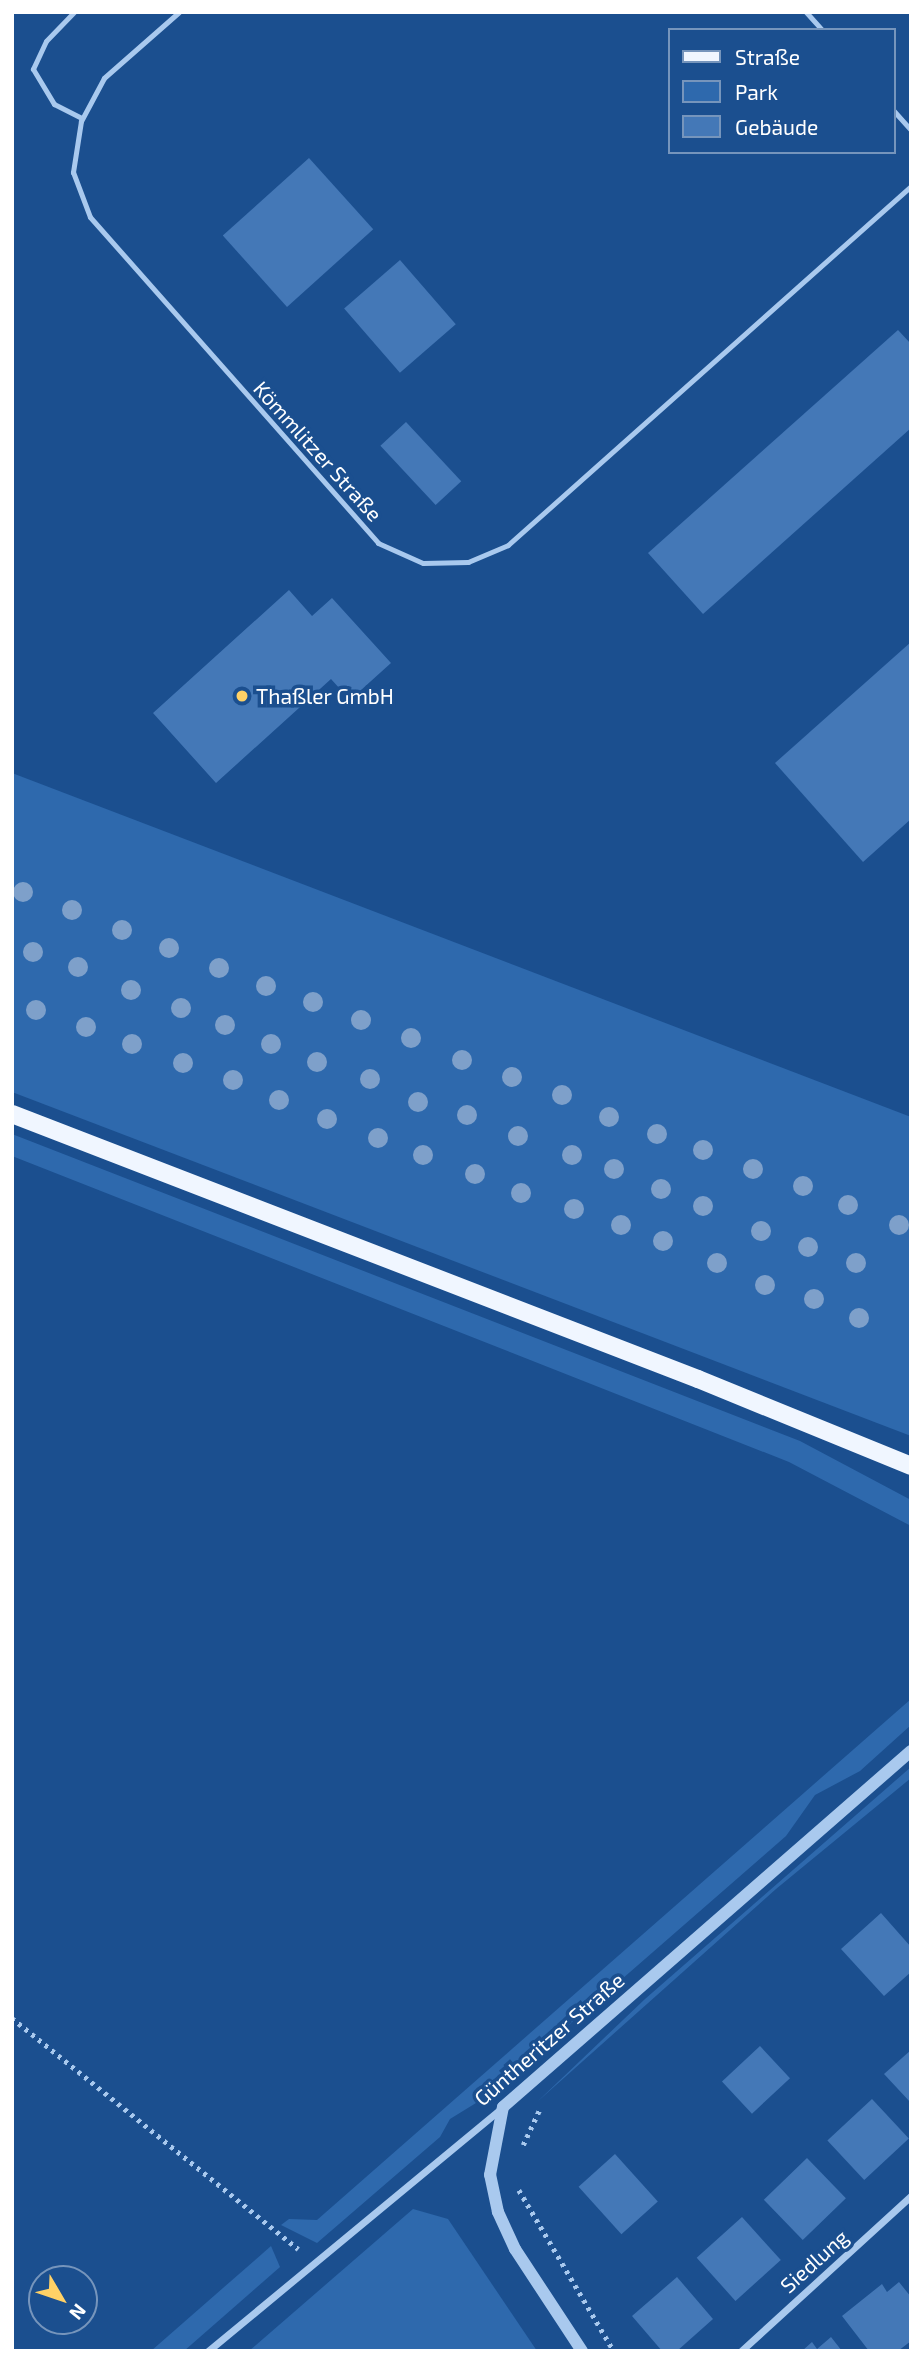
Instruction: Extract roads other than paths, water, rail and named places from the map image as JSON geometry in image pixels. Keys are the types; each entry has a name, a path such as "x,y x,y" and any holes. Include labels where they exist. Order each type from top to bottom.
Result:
{"main road":[{"path":"12,1114 698,1379 911,1466"}],"street":[{"name":"Güntheritzer Straße","path":"208,2351 312,2261 503,2107 911,1751"},
{"path":"503,2107 490,2175 498,2212 514,2249 582,2351"},
{"name":"Siedlung","path":"741,2351 911,2196"}],"lane":[{"path":"74,12 46,41 33,69 54,104 82,118"},
{"name":"Kömmlitzer Straße","path":"179,12 104,78 82,118 73,172 90,217 378,542 424,562 468,562 508,545 911,186"},
{"path":"806,12 820,28"},
{"path":"895,112 911,130"}],"place":[{"name":"Thaßler GmbH","path":"242,696"}]}
